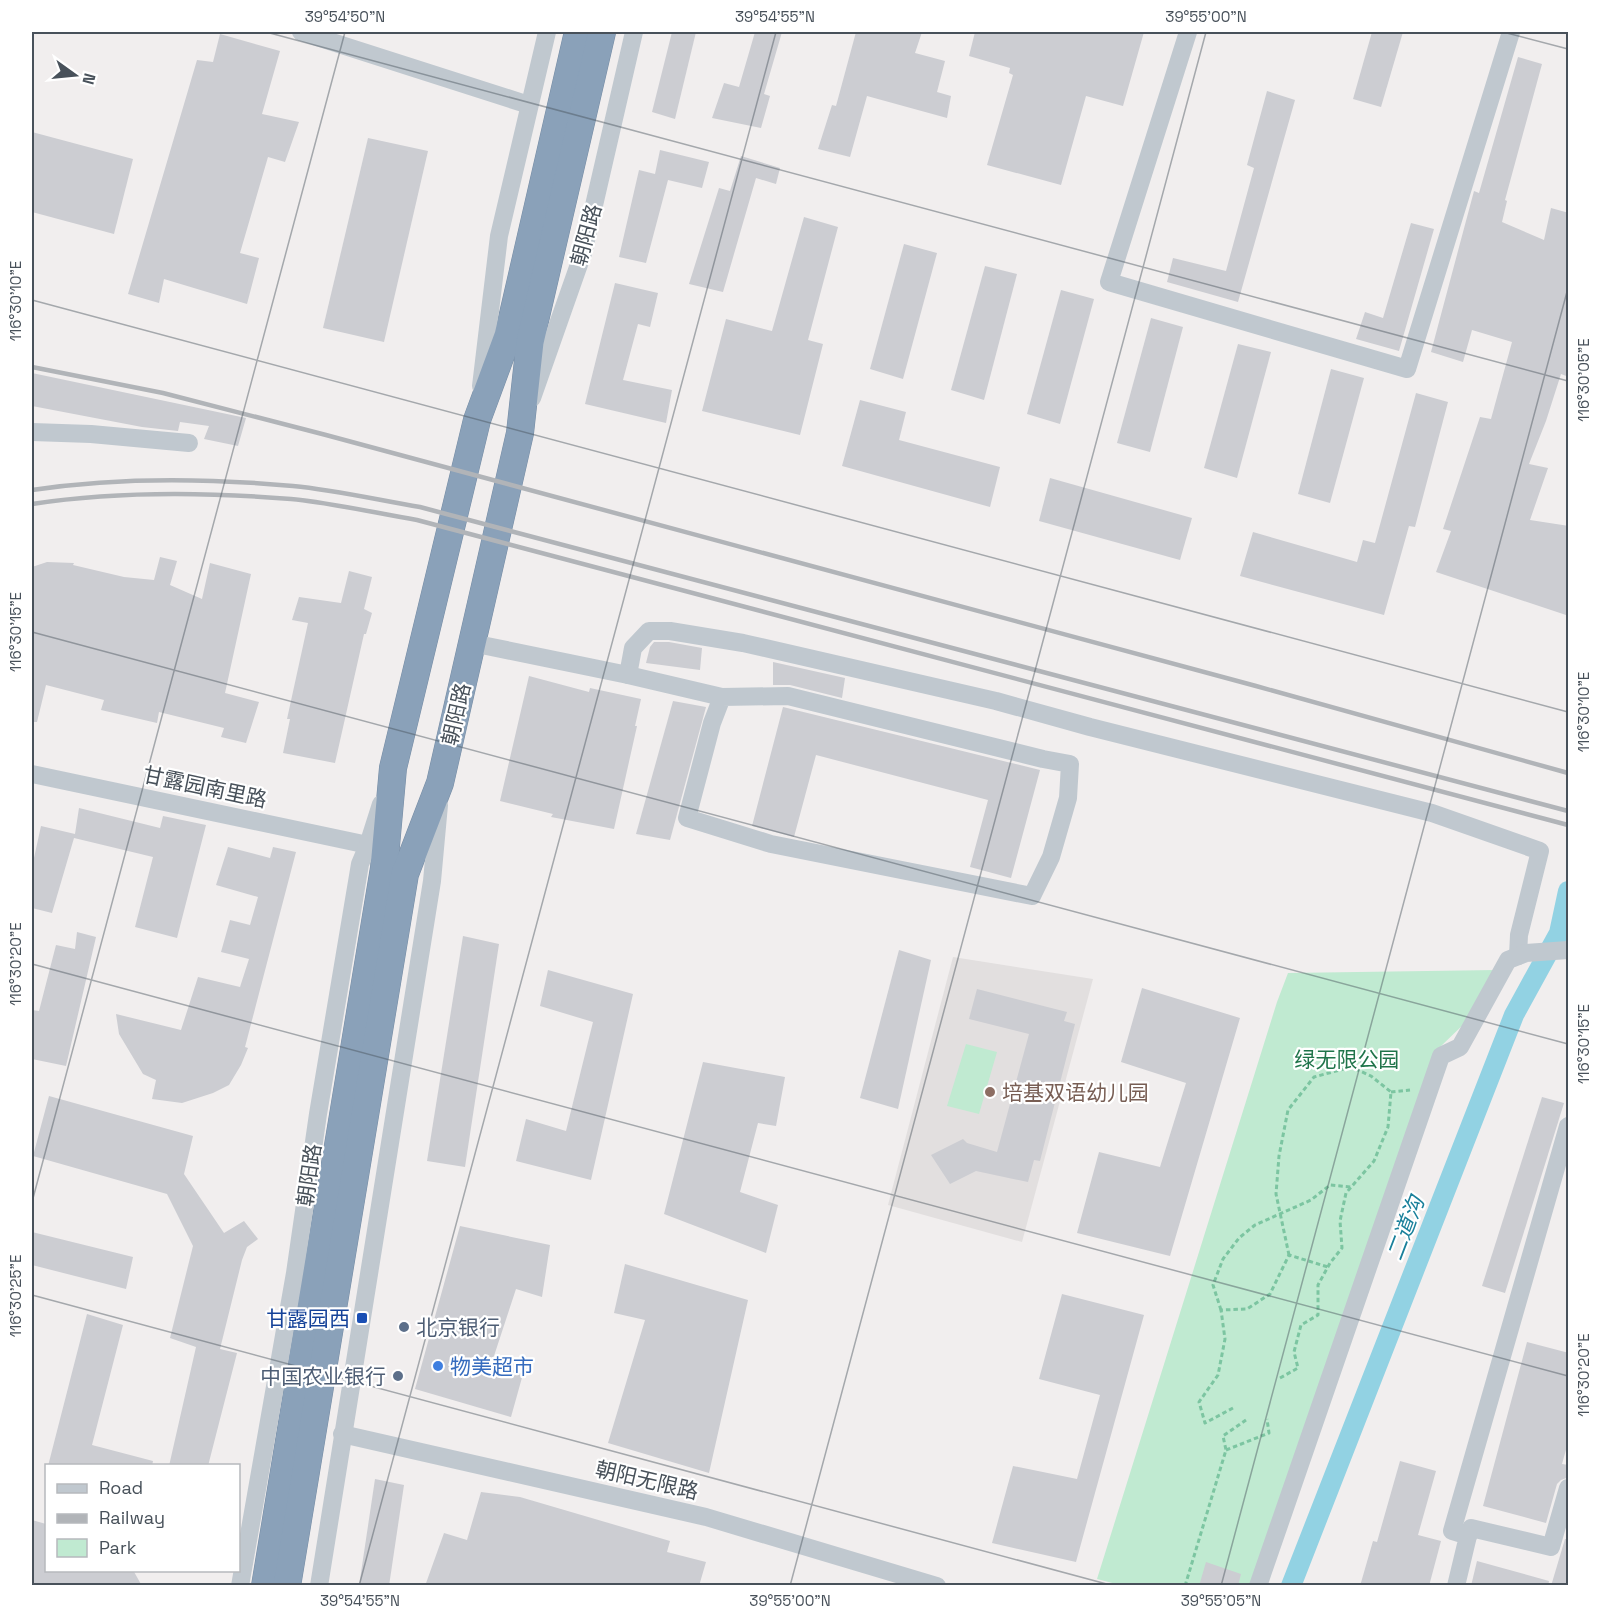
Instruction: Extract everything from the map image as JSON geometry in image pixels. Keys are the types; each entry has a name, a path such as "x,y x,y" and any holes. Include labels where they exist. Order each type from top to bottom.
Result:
{"highway":[{"name":"朝阳路","path":"265,1586 384,868 393,768 477,420 508,336 578,32"},
{"name":"朝阳路","path":"287,1586 342,1118 405,874 440,783 520,434 530,342 602,32"}],"street":[{"path":"301,32 530,105"},
{"name":"朝阳路","path":"477,420 499,236 547,32"},
{"name":"朝阳路","path":"520,434 583,253 634,32"},
{"path":"1188,32 1109,282 1407,369 1511,32"},
{"path":"32,432 91,434 189,443"},
{"path":"628,675 633,648 649,631 670,631 812,658 996,701 1432,813 1540,851 1519,935 1522,955"},
{"path":"472,644 628,675 722,697 788,696 1070,764 1068,798 1051,857 1032,896 771,844 687,818 712,723 722,697"},
{"name":"朝阳路","path":"240,1586 295,1273 342,1118 360,864 393,768"},
{"name":"甘露园南里路","path":"32,774 368,845"},
{"name":"朝阳路","path":"319,1586 432,881 440,783"},
{"path":"1258,1586 1441,1056 1460,1047 1508,960 1522,955 1569,950"},
{"path":"342,1118 393,1127"},
{"path":"1468,1536 1452,1531 1569,1126"},
{"name":"朝阳无限路","path":"342,1434 706,1517 938,1586"},
{"path":"1456,1586 1471,1528 1551,1547 1569,1488"}],"path":[{"path":"1221,1310 1247,1309 1270,1294 1289,1255 1276,1194 1279,1156 1288,1110 1314,1077 1351,1067 1371,1076 1391,1092 1388,1127 1374,1161 1346,1193 1340,1221 1342,1248 1318,1286 1318,1315 1301,1325 1294,1352 1298,1368 1280,1378"},
{"path":"1233,1408 1205,1423 1199,1402 1218,1375 1225,1339 1221,1310 1213,1285 1223,1259 1239,1238 1255,1225 1311,1200 1330,1185 1351,1187"},
{"path":"1289,1255 1328,1267"},
{"path":"1185,1586 1226,1450 1223,1436 1245,1419"},
{"path":"1226,1450 1269,1433 1267,1419"}],"shaded area":[{"name":"培基双语幼儿园","path":"953,957 1093,979 1022,1242 888,1205"}],"green space":[{"name":"绿无限公园","path":"1496,970 1467,1021 1439,1048 1251,1585 1124,1586 1097,1579 1288,973"},
{"path":"966,1044 997,1052 979,1114 947,1106"}],"building":[{"path":"672,32 696,32 675,119 652,112"},
{"path":"755,32 782,32 764,94 770,96 761,128 712,118 724,83 739,87"},
{"path":"856,32 922,32 915,53 945,61 937,92 951,96 947,118 867,96 850,157 818,149 832,105 836,106"},
{"path":"975,32 1144,32 1123,106 1086,96 1061,185 987,165 1013,75 1009,73 1010,68 969,56"},
{"path":"1372,32 1403,32 1381,107 1353,99"},
{"path":"220,34 280,51 262,114 299,122 285,162 268,157 240,253 259,258 247,304 164,279 159,303 128,294 197,60 213,62"},
{"path":"1518,57 1542,64 1505,200 1507,201 1502,222 1544,240 1551,208 1569,213 1569,377 1561,374 1529,464 1548,468 1530,520 1569,526 1569,606 1566,615 1436,572 1451,531 1443,529 1480,417 1491,419 1512,342 1472,330 1463,362 1431,352 1474,191 1479,193"},
{"path":"1267,91 1295,100 1238,302 1167,282 1173,258 1226,271 1254,168 1247,165"},
{"path":"32,132 133,159 114,234 32,212"},
{"path":"368,138 428,151 384,342 323,328"},
{"path":"660,150 709,162 702,188 668,180 646,263 619,257 639,170 655,174"},
{"path":"741,156 780,168 776,184 756,178 723,292 689,284 719,188 730,191"},
{"path":"804,217 838,227 808,340 823,344 800,435 702,411 726,319 772,331"},
{"path":"1411,223 1434,229 1399,351 1356,339 1365,312 1383,318"},
{"path":"904,244 937,253 903,379 870,369"},
{"path":"985,266 1017,274 984,400 951,390"},
{"path":"615,283 658,293 650,327 638,324 623,380 672,390 666,423 585,404"},
{"path":"1061,290 1094,299 1060,424 1027,414"},
{"path":"1151,318 1183,327 1150,452 1117,443"},
{"path":"1238,344 1271,352 1237,478 1204,468"},
{"path":"1331,369 1364,378 1330,503 1298,494"},
{"path":"32,373 246,418 238,446 204,439 209,426 180,422 178,431 142,427 32,406"},
{"path":"1416,393 1448,402 1415,527 1409,526 1384,615 1240,576 1253,532 1357,562 1363,540 1375,543"},
{"path":"860,400 906,412 899,440 1000,467 990,507 842,466"},
{"path":"1050,478 1192,518 1180,560 1039,521"},
{"path":"160,557 177,561 170,585 202,599 210,563 251,574 225,693 259,702 246,743 221,737 224,728 159,712 157,723 101,710 104,700 46,685 37,722 32,722 32,567 47,562 74,563 73,565 124,577 154,580"},
{"path":"349,571 372,577 364,609 372,613 366,634 364,634 335,763 283,753 290,719 287,719 308,623 292,620 299,597 341,603"},
{"path":"654,642 669,642 702,648 700,670 646,663 650,647"},
{"path":"773,662 845,678 842,698 790,685 773,685"},
{"path":"529,676 589,692 590,688 641,699 614,829 551,817 553,814 500,801"},
{"path":"673,701 706,707 670,840 636,834"},
{"path":"783,707 1040,770 1011,878 970,867 988,800 816,755 794,837 752,826"},
{"path":"79,808 160,828 163,816 206,825 177,938 135,927 153,857 74,838 52,913 32,908 32,867 41,826 75,834"},
{"path":"228,847 270,858 273,847 296,852 245,1047 248,1048 229,1085 182,1103 152,1099 156,1080 143,1074 119,1034 116,1014 181,1030 198,977 240,987 249,959 221,952 230,920 250,925 258,897 216,885"},
{"path":"77,932 96,937 66,1066 32,1059 32,1010 39,1011 56,945 75,949"},
{"path":"463,936 499,944 465,1167 427,1161"},
{"path":"899,950 931,960 898,1109 860,1098"},
{"path":"548,970 633,994 591,1180 516,1161 526,1119 566,1131 593,1022 540,1006"},
{"path":"1142,988 1240,1018 1170,1256 1077,1233 1099,1152 1160,1167 1186,1083 1121,1062"},
{"path":"977,989 1067,1012 1064,1021 1075,1024 1040,1161 1034,1160 1028,1182 976,1171 950,1184 931,1155 963,1139 967,1143 997,1152 1029,1034 969,1019"},
{"path":"703,1062 785,1077 776,1126 758,1123 740,1192 778,1205 766,1253 664,1214"},
{"path":"49,1096 193,1136 184,1174 224,1233 244,1221 258,1239 247,1247 242,1260 220,1349 237,1353 209,1464 169,1464 196,1347 170,1338 193,1246 167,1194 33,1156"},
{"path":"1542,1097 1564,1103 1505,1293 1482,1286"},
{"path":"460,1226 550,1245 542,1297 516,1289 492,1362 523,1374 511,1417 415,1389"},
{"path":"32,1232 133,1257 126,1289 32,1265"},
{"path":"625,1264 748,1300 709,1473 608,1443 645,1320 614,1313"},
{"path":"1062,1294 1144,1315 1076,1562 992,1543 1013,1466 1077,1479 1100,1395 1039,1379"},
{"path":"87,1314 123,1325 92,1445 153,1461 152,1464 49,1464"},
{"path":"1527,1342 1569,1353 1569,1439 1562,1464 1569,1465 1569,1477 1557,1484 1546,1523 1483,1506"},
{"path":"1400,1461 1436,1471 1418,1535 1441,1541 1429,1586 1360,1586 1373,1541 1377,1542"},
{"path":"375,1479 404,1485 389,1586 359,1586"},
{"path":"481,1492 520,1497 670,1541 667,1552 706,1562 699,1586 425,1586 444,1533 467,1540"},
{"path":"32,1520 45,1524 45,1572 134,1572 142,1586 32,1586"},
{"path":"1565,1539 1569,1539 1569,1586 1551,1586"},
{"path":"1477,1561 1549,1581 1548,1586 1471,1586"},
{"path":"1206,1562 1241,1574 1238,1586 1199,1586"}],"waterway":[{"name":"二道沟","path":"1291,1586 1514,1015 1559,933 1568,891"}],"railway":[{"path":"32,367 163,393 326,435 1256,686 1568,773"},
{"path":"32,490 129,481 228,481 309,488 420,507 1568,811"},
{"path":"32,504 129,495 226,495 307,501 417,520 1568,825"}],"place":[{"name":"培基双语幼儿园","path":"990,1092"},
{"name":"甘露园西","path":"362,1318"},
{"name":"北京银行","path":"404,1327"},
{"name":"物美超市","path":"438,1366"},
{"name":"中国农业银行","path":"398,1376"}]}
